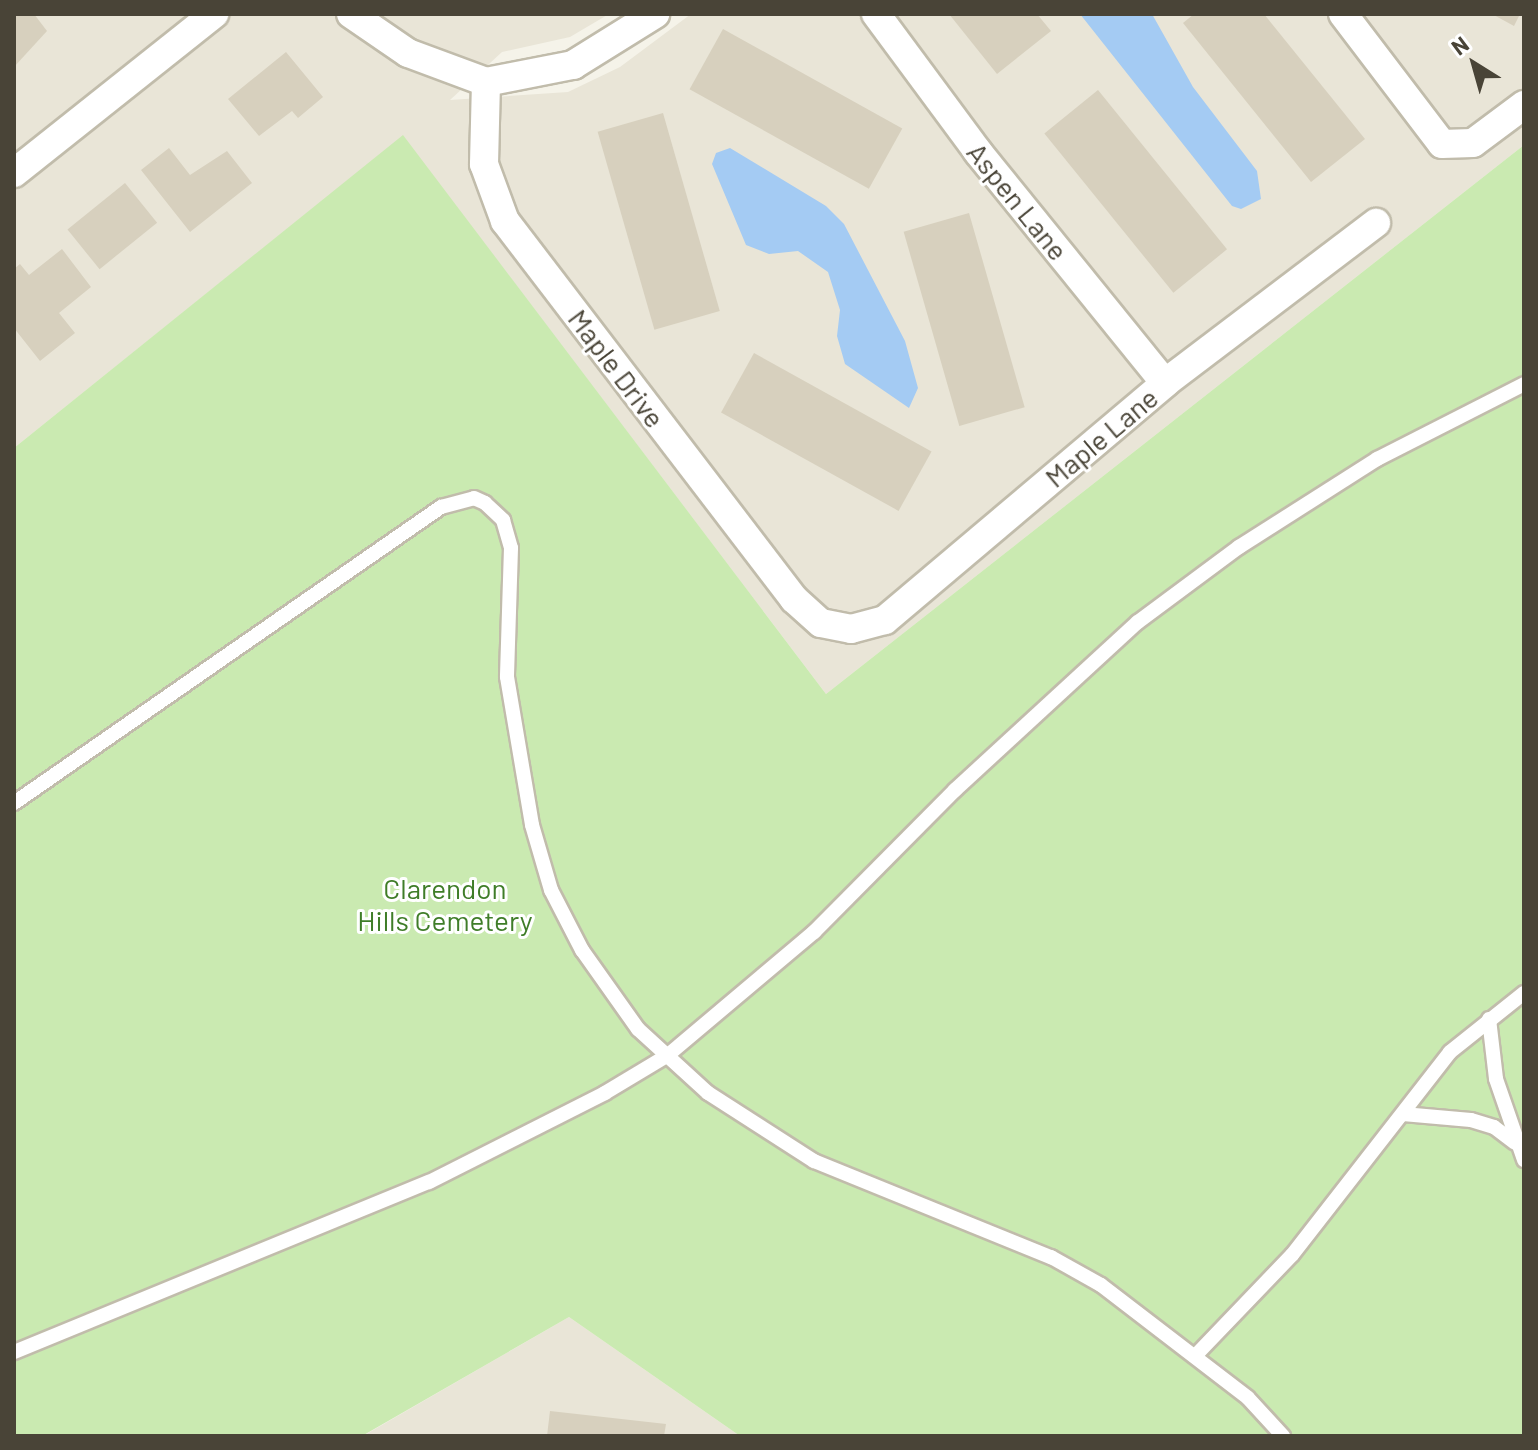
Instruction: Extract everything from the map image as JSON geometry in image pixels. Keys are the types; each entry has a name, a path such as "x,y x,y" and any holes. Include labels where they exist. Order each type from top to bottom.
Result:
{"street":[{"path":"14,173 214,14"},
{"path":"351,14 408,53 486,82 542,75 600,53 655,14"},
{"name":"Aspen Lane","path":"876,14 978,152 1165,383"},
{"path":"1343,14 1442,144 1473,143 1524,105"},
{"name":"Maple Drive","path":"486,82 484,164 505,221 794,599 821,623"},
{"name":"Maple Lane","path":"821,623 851,629 885,620 1165,383 1376,223"}],"lane":[{"path":"14,1352 429,1182 605,1093 668,1055 814,932 955,790 1138,622 1239,547 1377,459 1524,384"},
{"path":"14,803 441,507 474,498 495,510 508,533 507,677 517,756 551,890 609,993 708,1093 762,1131 877,1190 1051,1257 1101,1285 1196,1355 1248,1398 1283,1436"},
{"path":"1196,1355 1292,1255 1450,1052 1524,993"},
{"path":"1489,1019 1496,1079 1524,1160"},
{"path":"1403,1114 1471,1120 1494,1127 1517,1145"}],"shaded area":[{"path":"14,14 609,14 570,37 502,52 450,100 568,92 620,67 691,14 1524,14 1524,145 826,694 403,136 14,448"},
{"path":"569,1317 740,1436 363,1436"}],"green space":[{"name":"Clarendon Hills Cemetery","path":"403,135 826,694 1524,145 1524,1436 740,1436 569,1317 362,1436 14,1436 14,448"}],"water":[{"path":"1080,14 1152,14 1193,87 1257,171 1261,199 1241,209 1232,206"},
{"path":"730,148 826,206 844,224 905,341 918,388 909,408 845,364 837,336 840,310 828,272 798,251 769,254 746,245 712,164 716,153"}],"building":[{"path":"14,14 34,14 47,31 14,67"},
{"path":"949,14 1037,14 1051,31 997,74"},
{"path":"1194,14 1264,14 1365,139 1311,182 1183,23"},
{"path":"1492,14 1520,14 1514,26"},
{"path":"723,29 902,128 869,189 690,89"},
{"path":"286,52 323,97 298,118 292,111 259,136 228,99"},
{"path":"1098,90 1227,249 1173,293 1044,133"},
{"path":"663,113 720,311 654,330 598,132"},
{"path":"169,148 190,175 227,151 252,183 190,232 141,170"},
{"path":"125,183 157,223 100,269 67,230"},
{"path":"969,213 1025,407 959,426 904,232"},
{"path":"62,249 91,287 59,313 75,333 40,361 14,328 14,269 20,264 29,275"},
{"path":"754,353 932,451 899,511 721,412"},
{"path":"550,1411 666,1424 664,1436 547,1436"}]}
